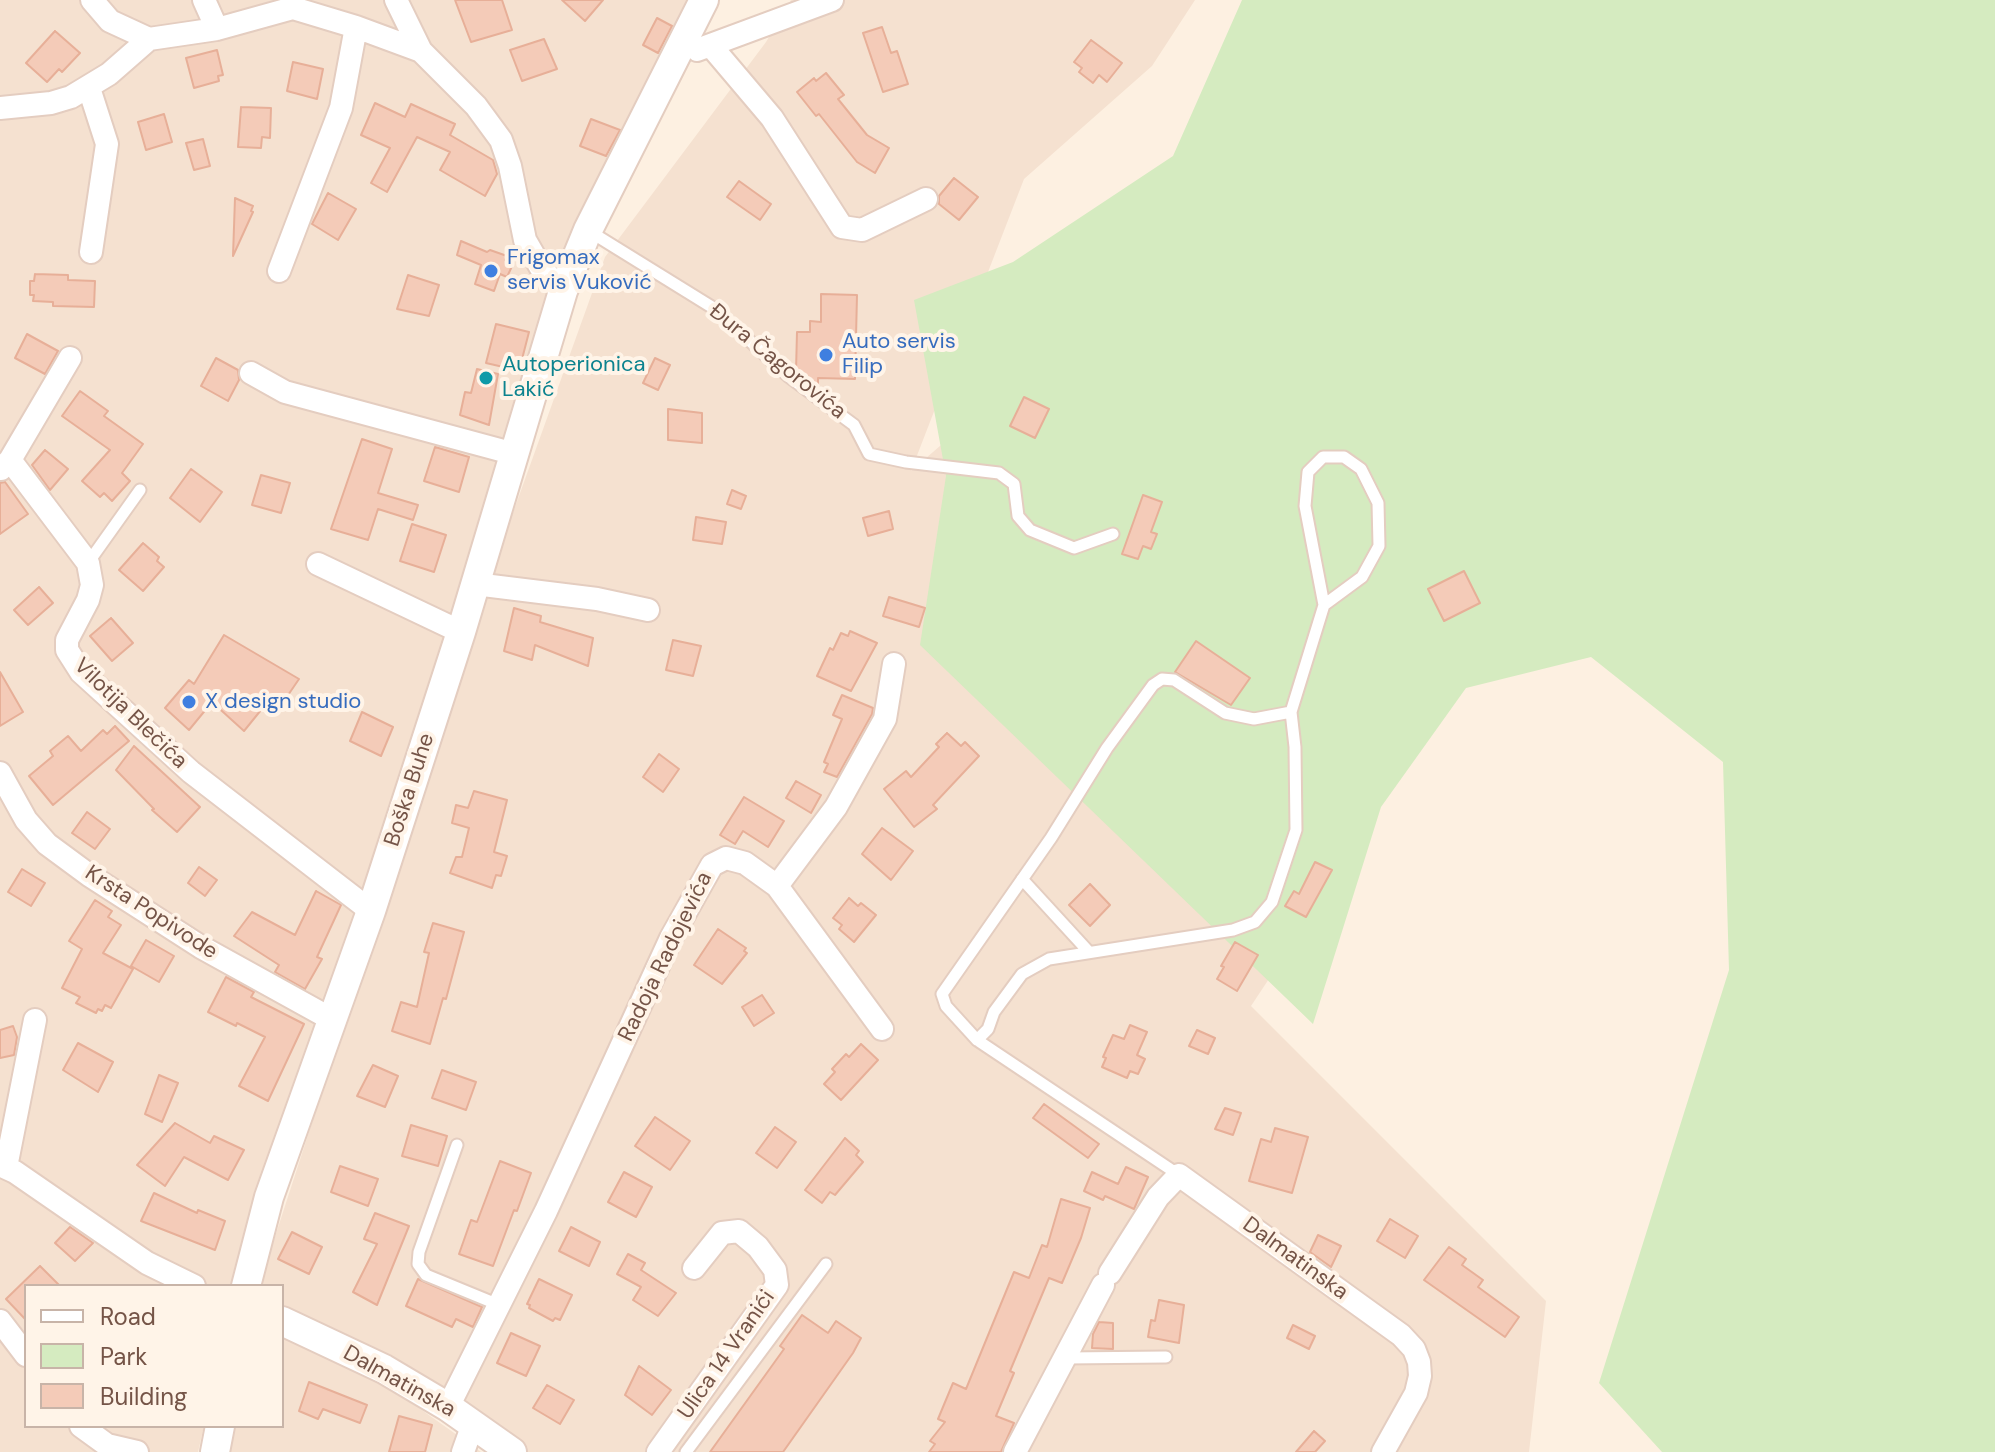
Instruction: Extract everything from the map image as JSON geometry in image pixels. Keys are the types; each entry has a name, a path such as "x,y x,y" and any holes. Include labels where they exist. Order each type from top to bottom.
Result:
{"street":[{"path":"92,0 110,21 149,39"},
{"path":"204,0 217,29"},
{"path":"396,0 421,51 476,106 501,140 510,166 525,240 541,268 563,291 588,230 704,0"},
{"path":"674,59 832,0"},
{"path":"0,108 51,103 89,88 149,39 217,29 290,4 421,51"},
{"path":"279,271 341,108 356,27"},
{"path":"711,46 772,118 842,227 862,230 926,199"},
{"path":"89,88 107,144 91,252"},
{"name":"Boška Buhe","path":"247,1284 269,1197 371,911 461,632 563,291"},
{"path":"70,358 5,465 88,563"},
{"path":"251,373 285,392 515,454"},
{"name":"Vilotija Blečića","path":"88,563 92,585 88,600 67,640 67,650 81,672 191,772 371,911"},
{"path":"318,564 461,632"},
{"path":"475,584 597,599 648,610"},
{"path":"777,886 836,807 885,719 894,664"},
{"name":"Krsta Popivode","path":"0,773 26,820 47,844 201,947 333,1020"},
{"name":"Radoja Radojevića","path":"448,1407 552,1197 671,938 712,865 726,858 745,863 777,886 882,1029"},
{"path":"35,1020 3,1166 147,1263 190,1284"},
{"path":"1015,1452 1107,1279 1151,1206 1179,1175"},
{"name":"Dalmatinska","path":"1179,1175 1401,1335 1414,1349 1420,1376 1416,1393 1383,1452"},
{"name":"Ulica 14 Vranići","path":"658,1452 777,1285 775,1270 758,1247 739,1231 722,1233 694,1268"},
{"path":"0,1321 24,1352"},
{"name":"Dalmatinska","path":"284,1322 384,1369 448,1407 512,1452"},
{"path":"463,1452 473,1424"},
{"path":"84,1428 107,1445 137,1452"},
{"path":"215,1452 220,1428"}],"lane":[{"name":"Đura Čagorovića","path":"588,230 715,309 788,376 854,425 869,454 906,462 999,473 1014,484 1018,516 1030,530 1074,548 1113,534"},
{"path":"977,1040 988,1029 994,1012 1022,974 1049,959 1233,930 1255,922 1272,902 1296,830 1295,747 1291,712 1324,605 1305,506 1308,472 1323,457 1344,457 1361,469 1378,503 1379,546 1362,577 1324,605"},
{"path":"88,563 140,490"},
{"path":"1179,1175 977,1040 946,1006 942,994 1051,838 1107,748 1153,685 1162,679 1174,680 1225,713 1254,719 1291,712"},
{"path":"1022,879 1088,951"},
{"path":"457,1145 419,1252 418,1264 426,1275 499,1305"},
{"path":"686,1452 826,1264"},
{"path":"1066,1358 1166,1357"}],"shaded area":[{"path":"0,0 694,0 571,243 372,879 234,1284 24,1284 24,1428 204,1428 198,1452 0,1452"},
{"path":"791,0 1195,0 1152,66 1024,179 911,471 1043,357 1351,855 1251,1006 1546,1301 1529,1452 523,1452 450,1400 284,1308 284,1284 260,1284 483,596 605,257 766,42"},
{"path":"284,1334 378,1379 481,1452 224,1452 229,1428 284,1428"}],"green space":[{"path":"1242,0 1995,0 1995,1452 1662,1452 1599,1383 1729,970 1723,762 1591,657 1466,688 1381,807 1313,1024 920,645 946,476 914,300 1013,262 1173,156"}],"building":[{"path":"455,0 502,0 512,30 471,42"},
{"path":"562,0 603,0 585,21"},
{"path":"657,18 672,26 658,53 643,45"},
{"path":"882,27 891,53 897,51 908,84 883,92 863,33"},
{"path":"55,31 80,53 47,82 26,63"},
{"path":"544,39 557,69 522,81 510,50"},
{"path":"1091,40 1122,63 1107,82 1099,75 1093,83 1079,72 1082,68 1074,62"},
{"path":"217,50 223,75 218,76 219,81 194,88 186,58"},
{"path":"293,62 323,69 317,99 287,91"},
{"path":"826,73 844,95 838,99 867,135 889,148 875,173 857,162 797,92"},
{"path":"375,103 405,117 411,104 455,124 450,135 493,160 497,174 485,196 440,170 450,152 417,137 387,192 371,183 390,148 361,135"},
{"path":"241,107 271,108 270,138 262,137 261,148 238,147"},
{"path":"164,114 172,142 146,150 138,122"},
{"path":"591,119 620,130 606,156 580,146"},
{"path":"203,139 210,166 194,170 186,143"},
{"path":"954,178 978,197 959,220 939,204 939,196"},
{"path":"739,181 771,204 760,220 727,197"},
{"path":"328,193 356,209 338,240 312,224"},
{"path":"235,198 253,206 253,212 233,256"},
{"path":"461,241 507,256 505,260 513,264 507,277 500,274 494,291 475,284 481,265 457,255"},
{"path":"35,274 68,275 68,280 95,281 94,307 53,306 53,302 33,301 30,281 34,281"},
{"path":"408,275 439,285 429,316 397,309"},
{"name":"Auto servis Filip","path":"821,294 857,295 855,379 818,378 818,388 796,371 797,332 810,332 810,321 821,322"},
{"path":"496,324 529,332 521,363 514,362 512,369 486,363"},
{"path":"27,334 58,351 45,374 15,358"},
{"path":"216,358 238,370 239,380 228,401 201,386"},
{"path":"655,358 670,365 658,390 643,383"},
{"path":"477,369 498,374 489,425 460,415 465,392 471,393"},
{"path":"80,391 108,411 104,416 143,444 122,473 130,481 112,501 104,493 100,497 82,481 110,450 62,416"},
{"path":"1024,397 1049,409 1035,438 1010,426"},
{"path":"668,409 702,413 702,443 668,440"},
{"path":"362,439 392,449 378,493 418,505 413,520 378,509 368,540 331,529"},
{"path":"435,447 469,457 459,492 424,481"},
{"path":"45,450 68,469 50,490 32,465"},
{"path":"191,469 222,492 200,522 170,498"},
{"path":"261,475 290,483 281,513 252,505"},
{"path":"5,482 28,514 0,534 0,483"},
{"path":"732,490 746,496 741,509 727,504"},
{"path":"1143,495 1162,502 1151,532 1157,534 1151,549 1143,546 1138,559 1122,554"},
{"path":"889,511 893,529 868,536 863,518"},
{"path":"696,517 726,522 722,544 693,540"},
{"path":"412,524 446,535 434,572 400,561"},
{"path":"143,543 159,557 157,561 164,567 143,591 119,570"},
{"path":"1464,571 1480,603 1444,621 1428,589"},
{"path":"39,587 53,603 28,625 14,610"},
{"path":"889,597 925,608 919,627 883,616"},
{"path":"514,608 541,616 540,622 593,638 588,666 535,645 532,660 504,651"},
{"path":"111,618 133,643 112,661 90,636"},
{"path":"850,631 877,643 851,691 817,676 841,633 848,636"},
{"path":"224,635 299,679 284,701 274,694 244,731 212,702 189,730 165,708 189,680 194,684"},
{"path":"673,640 701,646 693,676 666,670"},
{"path":"1196,641 1250,678 1231,705 1175,672"},
{"path":"0,672 23,712 0,726"},
{"path":"842,695 873,708 837,777 824,772 828,764 824,762 842,719 833,715"},
{"path":"362,712 393,727 381,756 350,741"},
{"path":"115,726 129,741 53,805 29,776 53,756 50,751 68,736 81,751 103,730 107,734"},
{"path":"947,733 961,746 965,742 979,756 933,805 937,809 914,827 884,789 906,771 911,777 939,747 936,744"},
{"path":"134,746 200,807 177,832 116,770"},
{"path":"659,754 679,769 663,792 643,777"},
{"path":"796,781 821,795 811,813 786,798"},
{"path":"474,791 507,800 494,852 507,856 501,876 496,875 492,888 450,873 456,857 462,857 469,828 452,823 456,805 468,808"},
{"path":"744,797 784,821 768,847 743,831 735,844 720,835"},
{"path":"87,812 110,829 95,849 72,833"},
{"path":"882,828 913,851 891,880 862,854"},
{"path":"1315,862 1332,870 1306,917 1285,906 1294,891 1299,894"},
{"path":"199,867 217,880 205,896 188,883"},
{"path":"22,869 45,883 31,906 8,892"},
{"path":"1090,884 1110,905 1090,926 1069,905"},
{"path":"316,891 341,905 317,957 322,959 305,989 275,972 279,965 234,936 252,912 295,935"},
{"path":"849,898 876,915 854,942 839,929 842,925 833,918"},
{"path":"95,900 112,911 108,917 121,925 103,953 133,969 111,1008 105,1005 102,1011 98,1009 96,1013 76,1003 80,997 62,988 82,949 69,941"},
{"path":"433,923 464,932 430,1044 392,1031 401,1002 417,1007 429,953 424,952"},
{"path":"718,929 746,948 744,951 747,953 722,984 694,965"},
{"path":"146,940 174,956 159,982 131,966"},
{"path":"1235,942 1258,955 1237,991 1217,979"},
{"path":"226,977 254,992 251,997 304,1024 268,1101 239,1086 265,1037 208,1012"},
{"path":"762,995 774,1013 754,1026 742,1007"},
{"path":"1130,1025 1147,1032 1137,1055 1145,1059 1138,1074 1130,1071 1127,1078 1102,1067 1113,1035 1124,1039"},
{"path":"13,1026 17,1037 14,1055 0,1058 0,1030"},
{"path":"1197,1030 1215,1038 1208,1054 1189,1046"},
{"path":"78,1043 113,1062 98,1092 63,1070"},
{"path":"861,1044 878,1060 841,1100 824,1084 835,1072 832,1069"},
{"path":"373,1065 398,1076 385,1107 357,1096"},
{"path":"442,1070 476,1082 466,1110 432,1098"},
{"path":"159,1075 178,1083 162,1122 145,1114"},
{"path":"1044,1104 1099,1144 1088,1158 1033,1118"},
{"path":"1225,1108 1241,1113 1233,1135 1215,1129"},
{"path":"655,1117 690,1141 670,1170 635,1146"},
{"path":"175,1123 210,1143 214,1136 244,1150 228,1180 184,1157 165,1186 137,1165"},
{"path":"411,1125 447,1136 438,1166 402,1156"},
{"path":"775,1127 796,1142 777,1168 756,1153"},
{"path":"1275,1128 1308,1137 1292,1193 1249,1181 1261,1139 1271,1142"},
{"path":"845,1138 859,1151 856,1155 863,1162 835,1195 830,1192 822,1203 805,1190"},
{"path":"500,1161 531,1173 493,1266 459,1254 471,1220 477,1222"},
{"path":"340,1166 378,1179 368,1206 331,1192"},
{"path":"1126,1167 1148,1177 1134,1209 1105,1196 1103,1200 1084,1191 1092,1172 1118,1184"},
{"path":"624,1172 652,1187 636,1217 608,1202"},
{"path":"154,1193 197,1213 198,1210 225,1221 215,1250 141,1221"},
{"path":"1061,1199 1090,1208 1062,1283 1049,1278 1010,1371 1014,1373 996,1416 1014,1423 1001,1452 929,1452 935,1444 930,1441 945,1422 938,1419 953,1383 966,1389 1014,1272 1029,1278 1042,1245 1047,1247"},
{"path":"375,1213 409,1226 377,1305 353,1292 377,1244 364,1239"},
{"path":"1390,1219 1418,1236 1405,1258 1377,1241"},
{"path":"70,1227 93,1243 75,1261 55,1243"},
{"path":"571,1227 600,1242 589,1266 559,1251"},
{"path":"292,1232 322,1247 309,1274 278,1259"},
{"path":"1318,1235 1341,1246 1331,1267 1310,1252"},
{"path":"1449,1247 1466,1259 1462,1265 1483,1280 1478,1287 1519,1317 1505,1337 1424,1280"},
{"path":"628,1254 645,1263 641,1270 676,1293 658,1316 633,1300 641,1287 617,1274"},
{"path":"40,1266 58,1284 24,1284 24,1318 6,1299"},
{"path":"418,1279 482,1307 473,1327 456,1319 452,1327 406,1306"},
{"path":"539,1279 572,1295 560,1320 555,1318 553,1321 529,1308 527,1304"},
{"path":"1159,1300 1184,1305 1179,1343 1148,1337"},
{"path":"802,1315 828,1333 836,1321 861,1338 853,1353 783,1452 710,1452 784,1349 780,1346"},
{"path":"1099,1322 1113,1323 1113,1349 1092,1348 1093,1334"},
{"path":"1293,1325 1315,1336 1309,1349 1287,1338"},
{"path":"511,1333 540,1346 526,1376 497,1363"},
{"path":"639,1366 671,1390 652,1415 625,1395"},
{"path":"309,1382 367,1405 360,1423 323,1409 318,1419 299,1411"},
{"path":"547,1385 574,1400 560,1424 533,1408"},
{"path":"399,1416 432,1425 425,1452 389,1452"},
{"path":"1314,1431 1325,1441 1315,1452 1296,1452"}],"place":[{"name":"Frigomax servis Vuković","path":"491,271"},
{"name":"Auto servis Filip","path":"826,355"},
{"name":"Autoperionica Lakić","path":"486,378"},
{"name":"X design studio","path":"189,702"}]}
